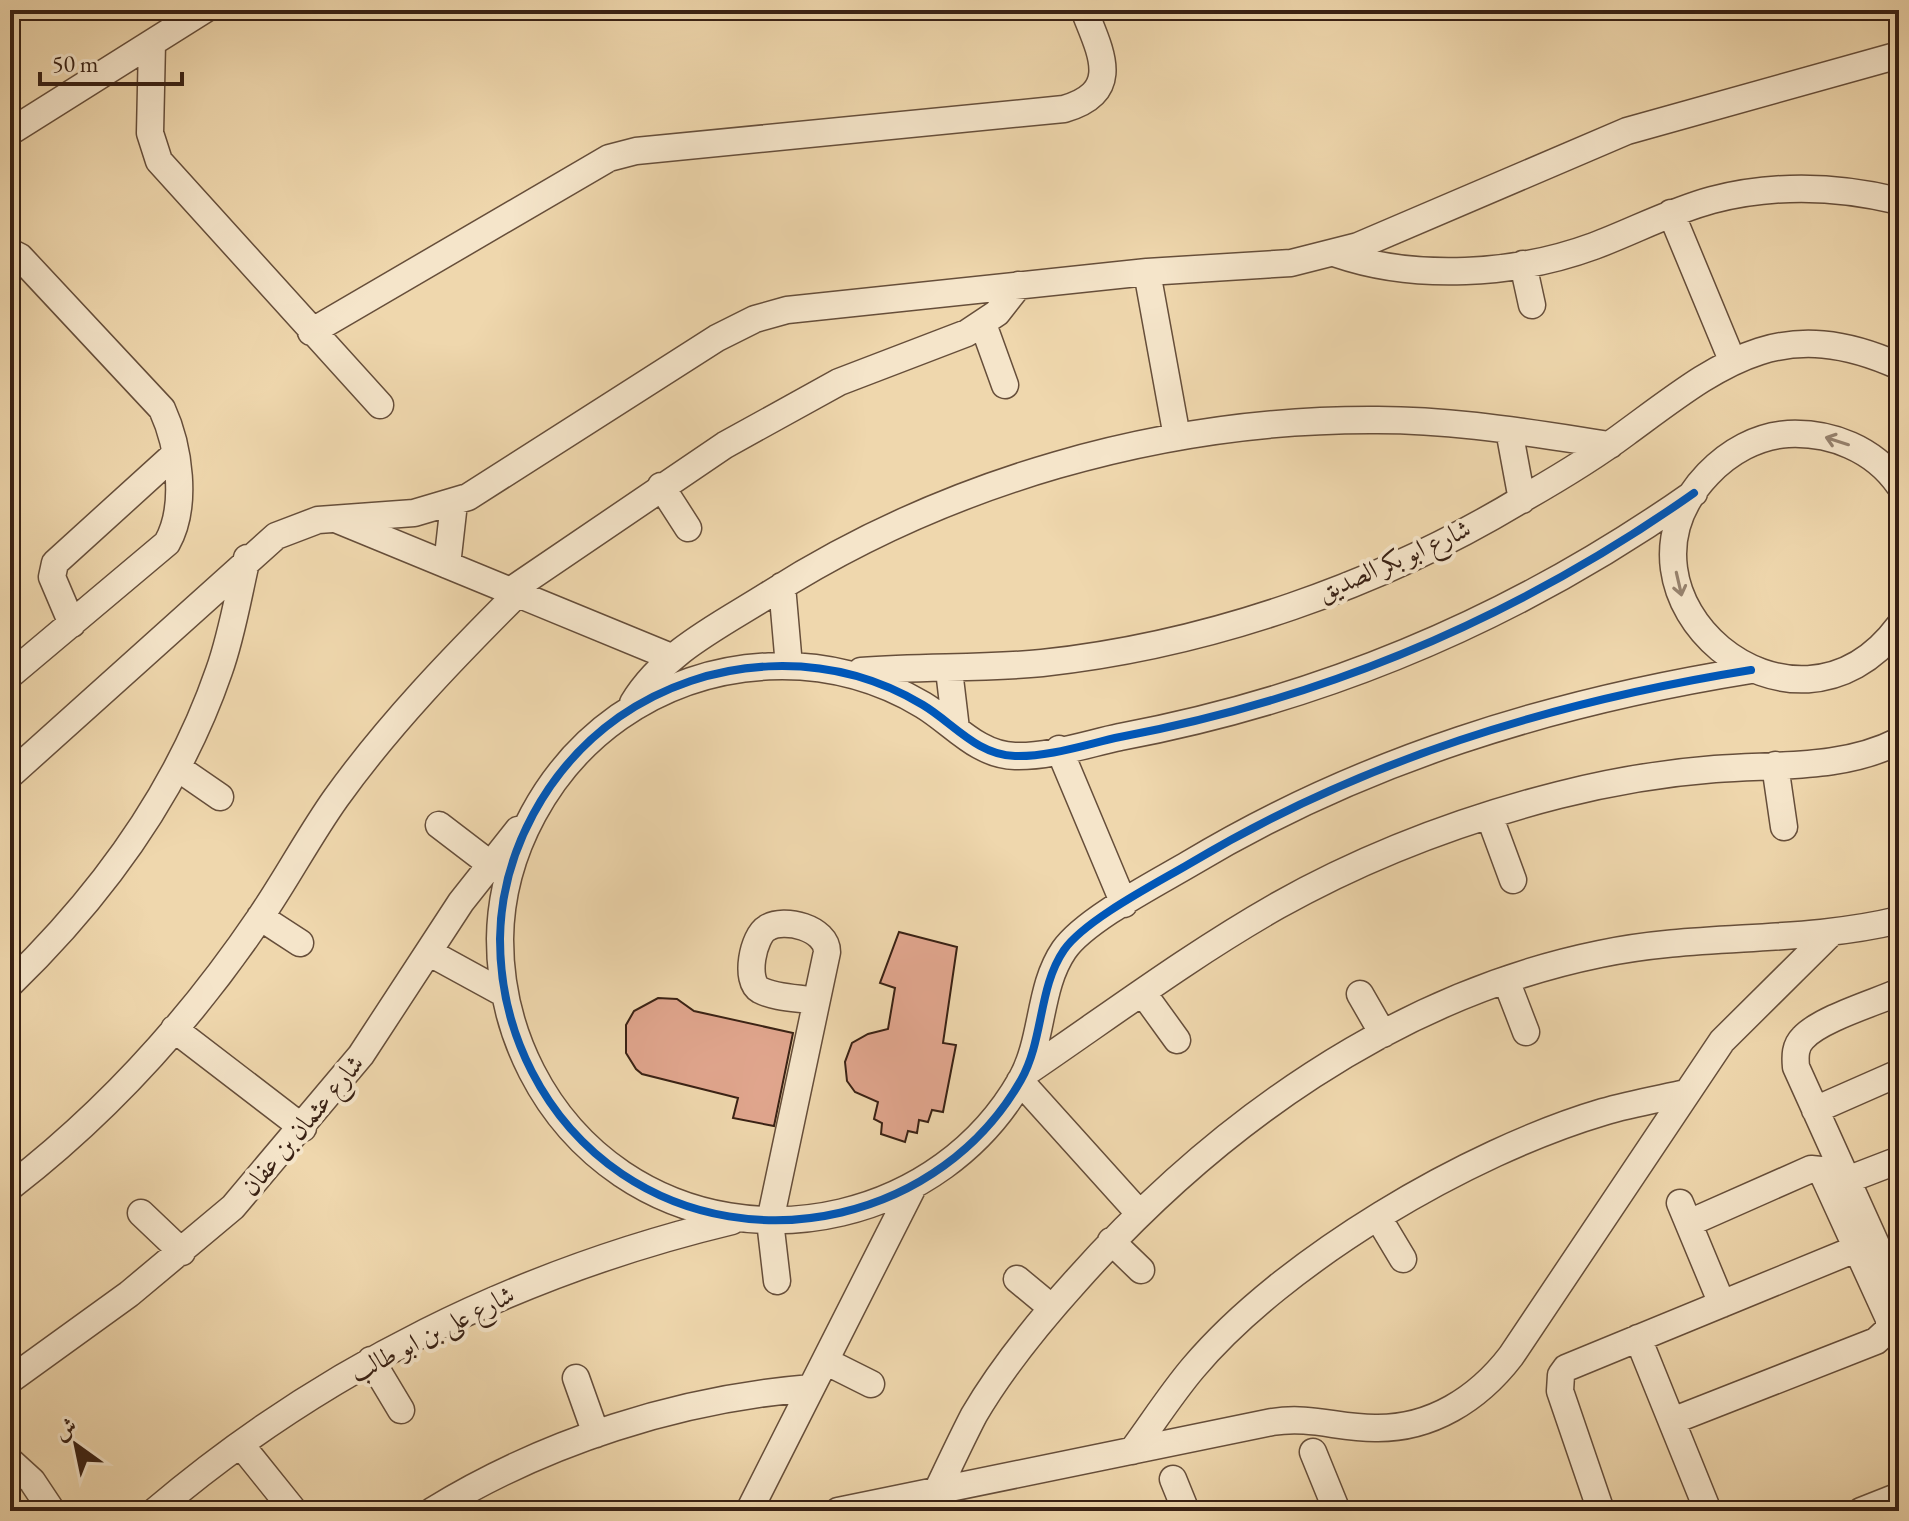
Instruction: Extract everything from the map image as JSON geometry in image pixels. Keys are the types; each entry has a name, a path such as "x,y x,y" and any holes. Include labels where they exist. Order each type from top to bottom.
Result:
{"street":[{"path":"10,132 204,10"},
{"path":"311,332 609,158 636,151 1064,109 1084,103 1099,88 1104,67 1084,10"},
{"path":"152,43 150,133 159,161 380,405"},
{"path":"10,775 248,558 292,528 332,517 414,513 454,503 486,488 717,338 755,319 787,310 1147,272 1291,263 1337,254 1593,143 1674,117 1899,55"},
{"path":"1337,254 1380,267 1422,271 1523,264 1591,247 1671,213 1712,200 1778,190 1839,191 1899,201"},
{"path":"1671,213 1732,360"},
{"path":"10,252 20,257 162,409 172,430 178,515 167,543 10,675"},
{"path":"1523,264 1532,305"},
{"path":"1147,272 1177,437"},
{"path":"10,1187 96,1112 174,1029 260,917 344,788 437,676 514,592 661,486 738,437 818,392 951,340 983,324 1019,285"},
{"path":"983,324 1005,385"},
{"name":"شارع ابو بكر الصديق","path":"845,673 949,670 1102,655 1220,627 1335,589 1392,566 1522,500 1610,445 1732,360 1776,347 1826,345 1875,356 1899,366"},
{"path":"628,710 671,657 782,586 869,539 1008,481 1111,451 1177,437 1270,424 1359,420 1447,423 1610,445"},
{"path":"1509,430 1522,500"},
{"path":"1899,485 1883,467 1853,446 1819,435 1764,438 1739,449 1717,465 1694,493 1685,510 1676,547 1677,576 1684,604 1711,643 1751,670 1788,679 1826,676 1862,662 1899,626"},
{"path":"72,624 52,577 55,563 175,454"},
{"path":"661,486 688,528"},
{"path":"1694,493 1553,583 1401,655 1222,715 1059,749 1005,755 980,747 898,691 845,673 789,666 733,669 678,684 628,710 584,745 548,789 521,838 505,892 500,949 505,994 514,1032 537,1083 552,1107 590,1149 611,1166 660,1195 686,1206 740,1219 797,1221 852,1211 914,1185 974,1142 1022,1078 1036,1048 1050,979 1062,953 1080,932 1124,904 1272,818 1429,749 1555,709 1751,670"},
{"path":"447,565 454,503"},
{"path":"332,517 671,657"},
{"path":"10,984 98,890 140,833 178,768 220,668 248,558"},
{"path":"782,586 789,666"},
{"path":"949,670 956,729"},
{"path":"1022,1078 1234,931 1322,882 1415,841 1489,815 1610,784 1712,769 1840,761 1899,741"},
{"path":"1059,749 1124,904"},
{"path":"1775,765 1784,827"},
{"path":"178,768 220,797"},
{"name":"شارع عثمان بن عفان","path":"10,1380 182,1252 233,1207 303,1128 361,1055 490,864 533,813"},
{"path":"1489,815 1513,880"},
{"path":"439,825 490,864"},
{"path":"260,917 300,943"},
{"path":"937,1491 975,1415 1052,1308 1111,1241 1139,1213 1249,1119 1383,1034 1450,1001 1552,965 1646,945 1832,932 1899,920"},
{"path":"838,1511 1290,1419 1394,1427 1432,1418 1467,1401 1511,1356 1722,1041 1832,932"},
{"path":"430,953 505,994"},
{"path":"1506,980 1526,1032"},
{"path":"1899,992 1813,1030 1798,1045 1796,1067 1899,1295"},
{"path":"1143,993 1177,1040"},
{"path":"1360,994 1383,1034"},
{"path":"777,1281 770,1221 816,1001"},
{"path":"174,1029 303,1128"},
{"path":"1815,1110 1899,1073"},
{"path":"1022,1078 1139,1213"},
{"path":"1132,1451 1193,1368 1230,1330 1308,1266 1379,1219 1437,1184 1529,1140 1604,1112 1686,1093"},
{"path":"1847,1180 1899,1160"},
{"path":"1672,1421 1884,1336 1889,1319 1879,1249 1824,1173 1817,1169 1684,1213 1722,1304"},
{"path":"749,1511 914,1185"},
{"path":"141,1213 182,1252"},
{"name":"شارع على بن ابو طالب","path":"155,1511 241,1445 371,1360 461,1314 570,1268 626,1249 740,1219"},
{"path":"1379,1219 1403,1259"},
{"path":"1111,1241 1141,1270"},
{"path":"1601,1511 1559,1383 1566,1368 1722,1304 1879,1249"},
{"path":"1017,1279 1052,1308"},
{"path":"1638,1338 1708,1511"},
{"path":"371,1360 401,1410"},
{"path":"825,1361 871,1384"},
{"path":"576,1378 596,1434"},
{"path":"432,1511 528,1461 596,1434 712,1401 811,1388"},
{"path":"241,1445 294,1511"},
{"path":"1313,1452 1337,1511"},
{"path":"10,1461 32,1481 52,1511"},
{"path":"1173,1479 1186,1511"},
{"path":"1861,1511 1899,1496"}],"building":[{"path":"899,932 957,947 943,1043 956,1045 943,1112 932,1110 928,1122 919,1120 917,1133 908,1131 905,1142 881,1134 882,1123 874,1119 878,1102 855,1092 847,1081 845,1062 852,1043 868,1034 888,1029 895,988 880,983"},
{"path":"658,998 677,999 694,1011 793,1033 774,1126 733,1118 738,1098 642,1074 636,1069 626,1053 626,1025 634,1011"}],"cycle path":[{"path":"1694,493 1561,577 1491,614 1420,646 1273,700 1054,752 1015,756 989,750 923,705 886,687 848,674 809,667 769,666 729,671 691,681 654,696 619,717 571,761 550,786 519,844 502,907 500,939 508,1008 518,1040 549,1101 570,1128 622,1174 674,1201 729,1216 785,1220 841,1212 895,1194 944,1166 987,1128 1021,1080 1028,1064 1050,981 1064,950 1088,927 1140,892 1255,827 1390,765 1531,718 1677,683 1751,670"}]}
